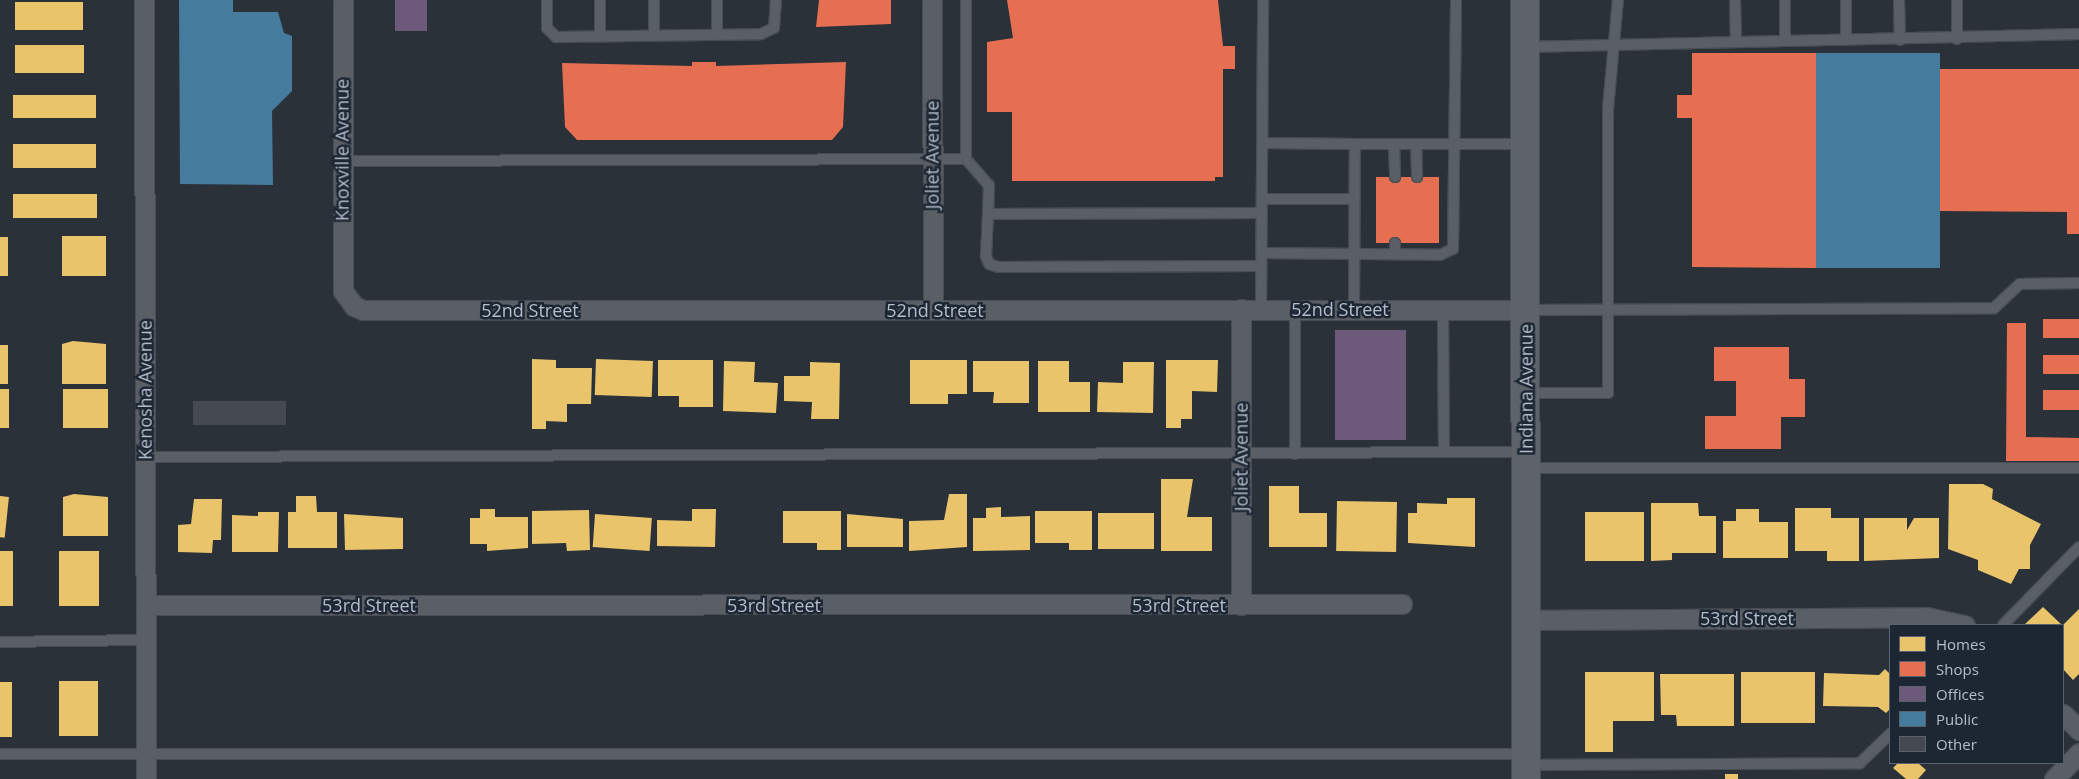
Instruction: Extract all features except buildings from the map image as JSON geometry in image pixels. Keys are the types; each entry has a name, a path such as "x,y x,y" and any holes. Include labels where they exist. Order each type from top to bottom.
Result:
{"main road":[{"name":"Indiana Avenue","path":"1525,0 1526,766"}],"street":[{"name":"Kenosha Avenue","path":"144,0 146,779"},
{"name":"Knoxville Avenue","path":"343,0 342,267 347,299"},
{"name":"Joliet Avenue","path":"932,0 933,310"},
{"name":"52nd Street","path":"347,299 363,310 1526,310"},
{"name":"Joliet Avenue","path":"1241,605 1242,309"},
{"name":"53rd Street","path":"146,605 1402,604"},
{"name":"53rd Street","path":"1526,620 1926,617 1961,624"},
{"path":"2064,715 2079,730"},
{"path":"2054,779 2079,753"}],"lane":[{"path":"547,0 550,34 600,36 761,34 774,28 776,0"},
{"path":"600,0 600,36"},
{"path":"654,0 654,35"},
{"path":"717,0 717,34"},
{"path":"966,0 966,159 989,185 986,256 989,264 998,267 1262,266"},
{"path":"1261,309 1263,0"},
{"path":"1262,253 1440,255 1453,249 1457,144 1456,0"},
{"path":"1526,393 1608,393 1612,44 1618,0"},
{"path":"1735,0 1736,41"},
{"path":"1785,0 1785,40"},
{"path":"1846,0 1846,40"},
{"path":"1899,0 1900,40"},
{"path":"1958,0 1958,40"},
{"path":"1525,47 1785,40 1958,40 2079,34"},
{"path":"1263,143 1525,144"},
{"path":"1354,310 1355,144"},
{"path":"1394,144 1395,177"},
{"path":"1416,144 1417,177"},
{"path":"342,161 966,159"},
{"path":"1262,199 1354,199"},
{"path":"988,214 1262,214"},
{"path":"1395,242 1395,254"},
{"path":"1416,243 1416,255"},
{"path":"1526,310 1994,308 2020,284 2079,283"},
{"path":"1295,309 1295,454"},
{"path":"1443,310 1444,452"},
{"path":"145,457 1444,452 1526,460 2079,468"},
{"path":"2004,624 2079,548"},
{"path":"0,642 146,640"},
{"path":"0,754 1526,766 1860,763 1889,735"}]}
